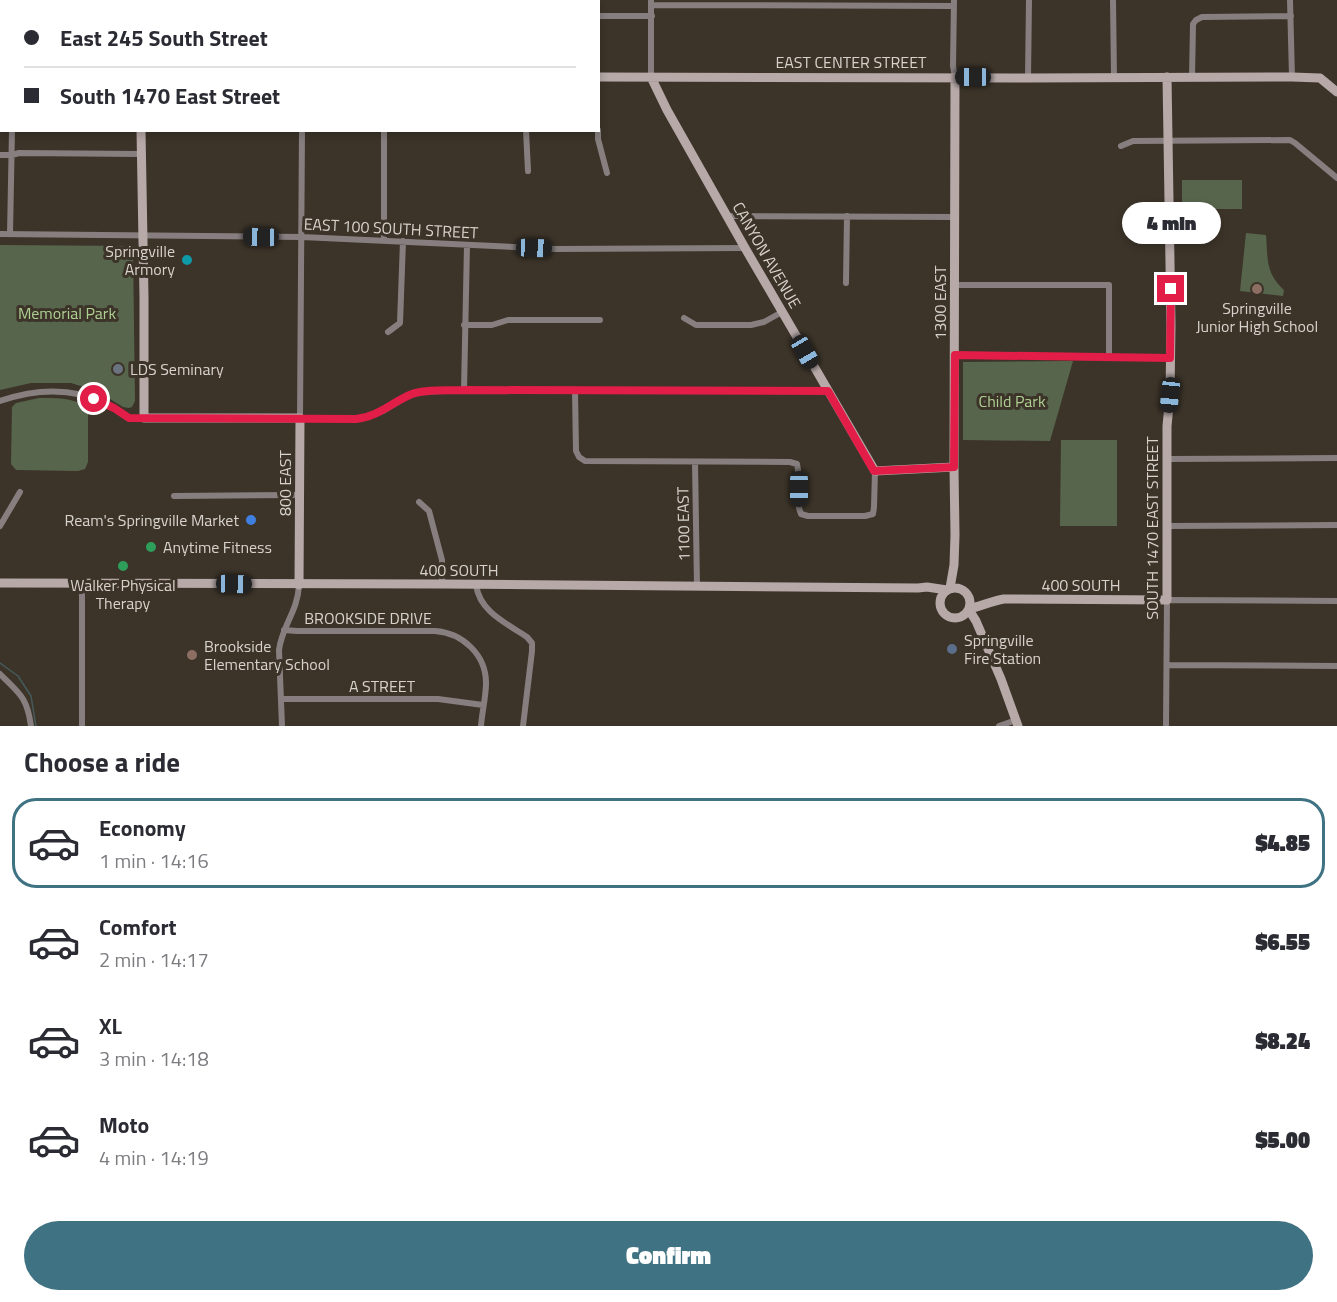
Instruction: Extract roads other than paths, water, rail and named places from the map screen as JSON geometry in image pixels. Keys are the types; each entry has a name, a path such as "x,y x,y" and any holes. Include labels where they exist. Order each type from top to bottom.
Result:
{"street":[{"path":"1028,78 1029,0"},
{"path":"1113,0 1114,77"},
{"path":"1290,0 1292,77"},
{"path":"651,77 651,2 954,3 953,66 955,77"},
{"path":"600,16 651,16"},
{"path":"1192,78 1193,24 1196,20 1202,17 1291,16"},
{"name":"EAST CENTER STREET","path":"600,77 1292,77 1320,78 1337,92"},
{"name":"CANYON AVENUE","path":"651,77 667,110 745,248 874,471"},
{"name":"1300 EAST","path":"948,589 954,565 955,77"},
{"name":"SOUTH 1470 EAST STREET","path":"1166,726 1167,426 1170,395 1171,264 1167,77"},
{"path":"10,234 12,132"},
{"path":"141,132 144,418"},
{"path":"300,418 302,132"},
{"path":"384,132 384,240"},
{"path":"526,132 528,171"},
{"path":"598,132 607,173"},
{"path":"1121,146 1133,141 1290,140 1337,178"},
{"path":"0,155 19,153 141,154"},
{"path":"728,216 955,217"},
{"path":"846,216 846,283"},
{"name":"EAST 100 SOUTH STREET","path":"0,234 302,237 556,249 745,248"},
{"path":"388,332 400,323 403,241"},
{"path":"464,390 466,245"},
{"path":"955,285 1109,285 1109,356"},
{"path":"684,318 696,325 751,325 764,322 783,312"},
{"path":"465,325 492,325 508,320 600,320"},
{"path":"955,355 1170,358"},
{"path":"0,401 36,392 71,392 96,399 129,418 364,418 383,411 411,394 420,392 464,390 828,391"},
{"path":"575,391 576,451 585,461 790,462 797,464 799,508 801,514 808,516 873,514 874,471 954,467"},
{"name":"800 EAST","path":"299,585 300,418"},
{"path":"1167,459 1337,458"},
{"name":"1100 EAST","path":"695,462 697,586"},
{"path":"0,526 20,492"},
{"path":"174,496 300,495"},
{"path":"419,502 429,512 441,560 442,584"},
{"path":"1167,526 1337,525"},
{"name":"1300 EAST","path":"954,565 960,583 968,594"},
{"name":"400 SOUTH","path":"0,583 927,587 948,589"},
{"path":"82,584 82,726"},
{"name":"BROOKSIDE DRIVE","path":"282,726 280,640 295,608 299,585"},
{"path":"476,585 478,596 488,610 527,637 531,643 523,726"},
{"path":"918,588 930,595 944,614 978,628"},
{"path":"940,606 941,596 948,589 960,588 968,594 969,609 1001,679 1017,723 999,726"},
{"name":"400 SOUTH","path":"968,594 976,599 991,602"},
{"name":"400 SOUTH","path":"969,609 1004,599 1167,600"},
{"path":"1167,600 1337,601"},
{"path":"978,628 980,614 991,602"},
{"path":"956,618 963,616 969,609"},
{"name":"BROOKSIDE DRIVE","path":"284,630 444,631 458,636 468,643 484,666 486,688 481,726"},
{"path":"1167,665 1337,666"},
{"path":"0,674 23,698 29,710 31,726"},
{"name":"A STREET","path":"281,699 438,699 483,705"}],"waterway":[{"path":"0,663 18,676 31,696 36,726"}],"place":[{"name":"Springville Armory","path":"187,260"},
{"name":"Springville Junior High School","path":"1257,289"},
{"name":"LDS Seminary","path":"118,369"},
{"name":"Ream's Springville Market","path":"251,520"},
{"name":"Anytime Fitness","path":"151,547"},
{"name":"Walker Physical Therapy","path":"123,566"},
{"name":"Springville Fire Station","path":"952,649"},
{"name":"Brookside Elementary School","path":"192,655"}],"park label":[{"name":"Memorial Park","path":"67,313"},
{"name":"Child Park","path":"1012,401"}]}
